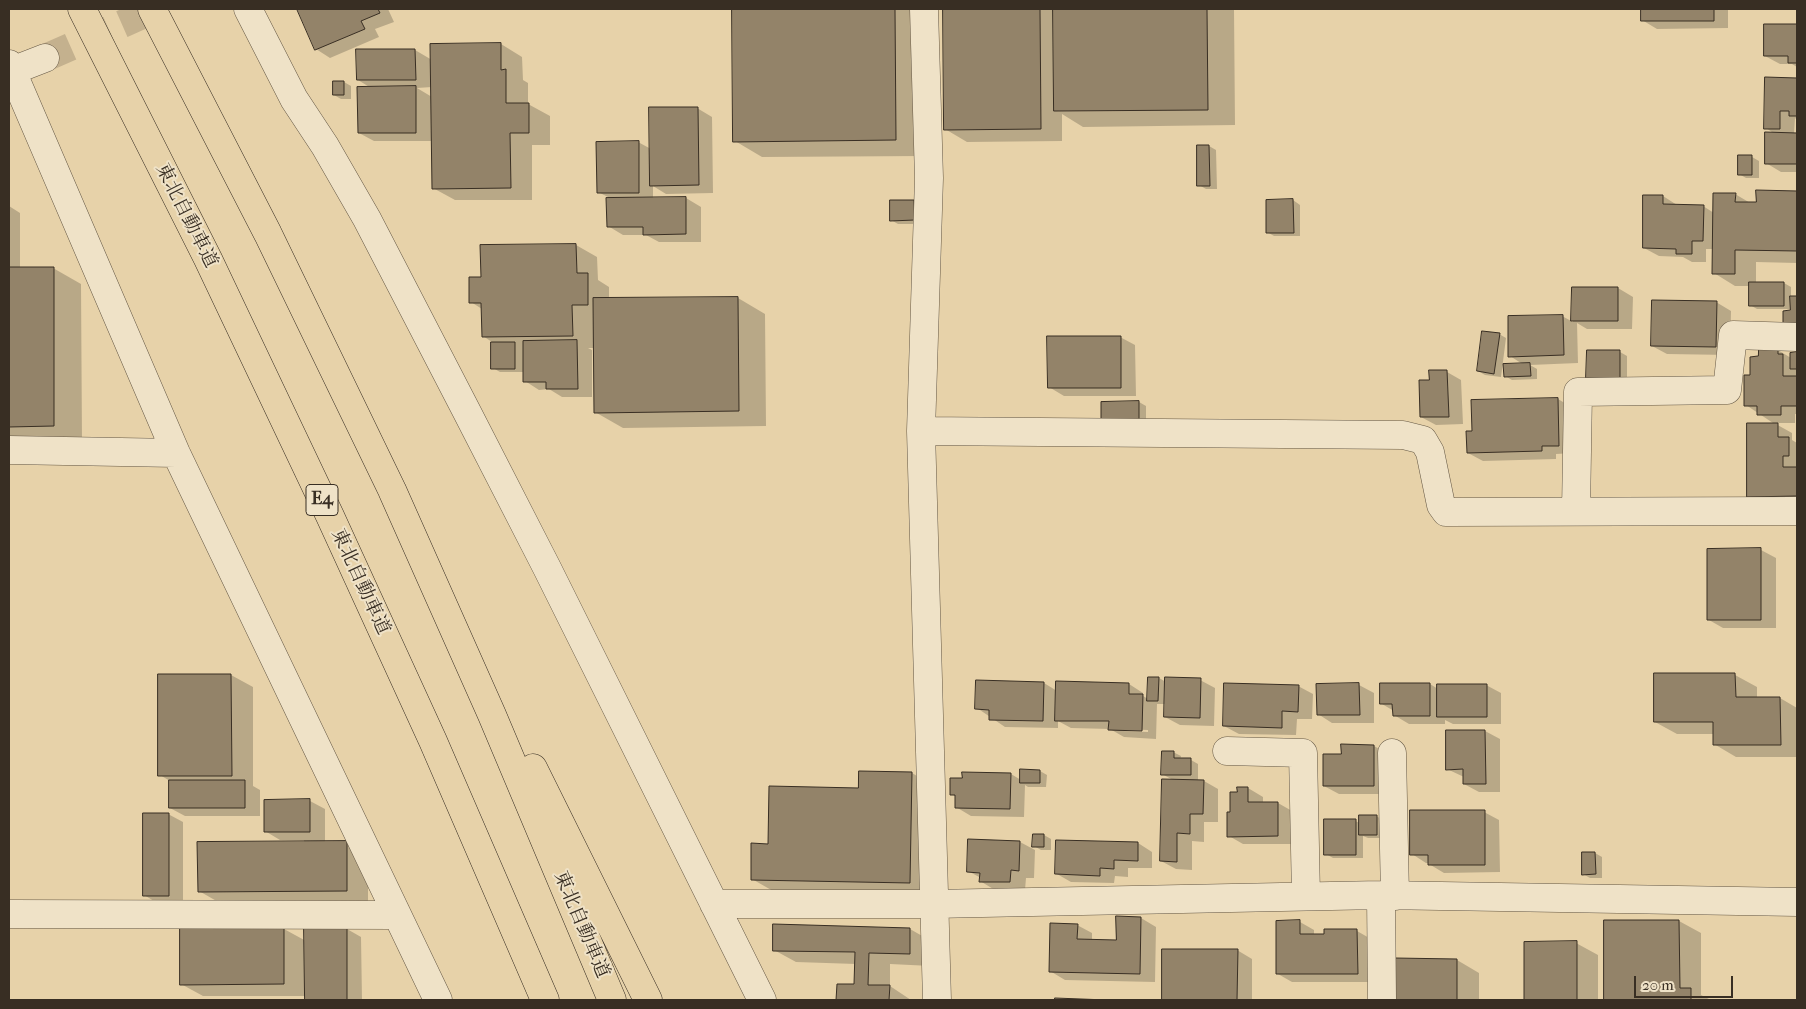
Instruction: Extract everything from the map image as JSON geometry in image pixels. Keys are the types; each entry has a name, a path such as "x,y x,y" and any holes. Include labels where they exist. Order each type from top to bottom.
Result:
{"highway":[{"name":"東北自動車道","path":"82,9 208,259 330,516 433,741 545,1000"},
{"name":"東北自動車道","path":"152,9 268,234 392,490 492,715 612,1000"},
{"path":"392,490 504,708 648,1000"}],"street":[{"path":"248,9 294,99 325,146 367,219 547,568 762,1000"},
{"path":"924,9 929,178 921,431 936,1000"},
{"path":"45,58 10,69 176,453 438,1000"},
{"path":"1576,511 1578,392 1727,390 1733,336 1797,336"},
{"path":"921,431 1403,435 1424,440 1430,452 1441,505 1446,512 1797,511"},
{"path":"9,450 176,453"},
{"path":"1227,751 1303,753 1306,896"},
{"path":"1382,1000 1388,895 1392,753"},
{"path":"714,904 933,904 1388,895 1797,902"},
{"path":"9,914 397,915"}],"building":[{"path":"297,9 378,9 380,13 361,21 365,29 315,50"},
{"path":"732,9 895,9 896,140 733,142"},
{"path":"943,9 1040,9 1041,129 944,130"},
{"path":"1053,9 1207,9 1208,110 1054,111"},
{"path":"1641,9 1714,9 1714,21 1641,21"},
{"path":"1764,24 1797,24 1797,63 1788,63 1788,56 1764,56"},
{"path":"501,43 501,70 506,69 506,103 529,103 529,133 510,133 511,188 432,189 430,44"},
{"path":"356,49 415,49 416,80 357,80"},
{"path":"1765,77 1797,78 1797,116 1789,116 1789,111 1780,111 1780,129 1764,129"},
{"path":"333,81 344,81 344,95 333,95"},
{"path":"416,86 416,133 358,133 357,87"},
{"path":"649,107 698,107 699,185 650,186"},
{"path":"1765,132 1797,133 1797,164 1765,164"},
{"path":"639,141 639,193 597,193 596,142"},
{"path":"1197,145 1209,145 1210,186 1197,186"},
{"path":"1738,155 1752,155 1752,175 1738,175"},
{"path":"1756,190 1797,191 1797,251 1735,250 1735,274 1712,274 1713,193 1736,193 1735,202 1756,202"},
{"path":"1643,195 1663,195 1663,204 1704,205 1703,241 1692,241 1692,254 1676,254 1676,249 1643,248"},
{"path":"686,197 686,234 643,235 643,227 607,227 606,198"},
{"path":"1293,199 1294,233 1266,233 1266,200"},
{"path":"890,200 914,200 915,220 890,221"},
{"path":"576,244 577,273 588,273 588,305 572,305 573,336 482,337 481,303 469,303 469,277 481,277 480,245"},
{"path":"9,267 54,267 54,426 9,427"},
{"path":"1749,282 1784,282 1784,306 1749,306"},
{"path":"1572,287 1618,287 1618,321 1571,321"},
{"path":"1790,296 1797,296 1797,328 1783,328 1783,311 1790,310"},
{"path":"738,297 739,411 594,413 593,298"},
{"path":"1652,300 1717,301 1716,347 1651,346"},
{"path":"1563,315 1564,355 1508,357 1508,316"},
{"path":"1482,331 1500,333 1494,374 1477,371"},
{"path":"1047,336 1121,336 1121,388 1048,388"},
{"path":"577,340 578,389 546,389 546,382 523,382 523,341"},
{"path":"491,342 515,342 515,369 491,369"},
{"path":"1759,349 1778,349 1778,354 1783,354 1783,376 1797,376 1797,406 1781,406 1781,415 1757,415 1757,406 1744,406 1744,375 1750,375 1750,357 1758,356"},
{"path":"1587,350 1620,350 1620,378 1586,378"},
{"path":"1797,352 1797,369 1790,369 1790,353"},
{"path":"1530,363 1531,376 1504,377 1503,364"},
{"path":"1429,370 1447,370 1449,417 1420,417 1419,380 1429,380"},
{"path":"1558,398 1559,446 1542,446 1542,451 1467,453 1466,431 1472,431 1471,400"},
{"path":"1139,401 1139,421 1101,422 1101,402"},
{"path":"1747,423 1778,423 1778,437 1789,437 1789,456 1783,456 1783,467 1797,467 1797,496 1747,497"},
{"path":"1761,548 1761,620 1707,620 1707,549"},
{"path":"1654,673 1735,673 1736,697 1780,697 1781,745 1713,745 1713,722 1654,722"},
{"path":"158,674 231,674 232,776 158,776"},
{"path":"1148,677 1159,677 1158,701 1147,701"},
{"path":"1165,677 1201,678 1200,718 1164,717"},
{"path":"976,680 1044,682 1043,721 989,720 989,710 975,709"},
{"path":"1056,681 1129,683 1129,694 1143,694 1142,731 1108,730 1109,721 1055,721"},
{"path":"1224,683 1299,685 1298,712 1282,711 1282,728 1223,726"},
{"path":"1359,683 1360,715 1317,715 1316,684"},
{"path":"1380,683 1430,683 1430,716 1393,716 1392,704 1380,704"},
{"path":"1437,684 1487,684 1487,717 1437,717"},
{"path":"1446,730 1485,730 1486,784 1463,784 1463,769 1446,770"},
{"path":"1341,744 1374,745 1374,786 1323,786 1323,754 1341,754"},
{"path":"1162,751 1174,751 1174,758 1191,758 1191,775 1161,775"},
{"path":"1020,769 1040,770 1040,783 1020,783"},
{"path":"859,771 912,772 910,883 751,880 751,843 768,844 769,786 858,788"},
{"path":"962,772 1011,773 1010,809 955,808 955,795 950,795 950,778 962,778"},
{"path":"1162,779 1204,780 1203,814 1190,814 1190,834 1177,833 1177,862 1160,861"},
{"path":"169,780 245,780 245,808 169,808"},
{"path":"1237,787 1248,787 1248,802 1278,802 1278,836 1227,837 1227,812 1230,812 1230,792 1237,792"},
{"path":"310,799 310,832 264,832 264,800"},
{"path":"1410,810 1485,810 1485,865 1428,865 1428,855 1410,855"},
{"path":"143,813 169,813 169,896 143,896"},
{"path":"1359,815 1377,815 1377,835 1359,835"},
{"path":"1324,819 1356,819 1356,855 1324,855"},
{"path":"1033,834 1044,834 1044,847 1032,847"},
{"path":"968,839 1020,841 1019,871 1011,870 1010,882 979,882 980,873 967,872"},
{"path":"1056,840 1138,842 1138,861 1114,860 1114,869 1100,868 1100,876 1055,874"},
{"path":"347,841 347,891 198,892 197,842"},
{"path":"1582,852 1595,852 1596,874 1582,875"},
{"path":"1116,916 1141,917 1140,974 1049,972 1050,923 1078,924 1077,939 1116,940"},
{"path":"1300,920 1300,934 1324,934 1324,929 1357,929 1358,974 1276,974 1276,921"},
{"path":"1604,920 1679,920 1680,988 1691,988 1691,1000 1604,1000"},
{"path":"773,924 910,928 910,954 869,953 868,985 890,985 889,1000 836,1000 837,984 854,984 855,952 773,951"},
{"path":"180,928 284,928 284,984 180,985"},
{"path":"304,928 347,928 347,1000 305,1000"},
{"path":"1577,941 1577,1000 1524,1000 1524,942"},
{"path":"1162,949 1238,949 1237,1000 1162,1000"},
{"path":"1394,958 1457,959 1457,1000 1394,1000"},
{"path":"1055,998 1107,1000 1055,1000"}],"tunnel":[{"path":"45,58 156,9"}]}
